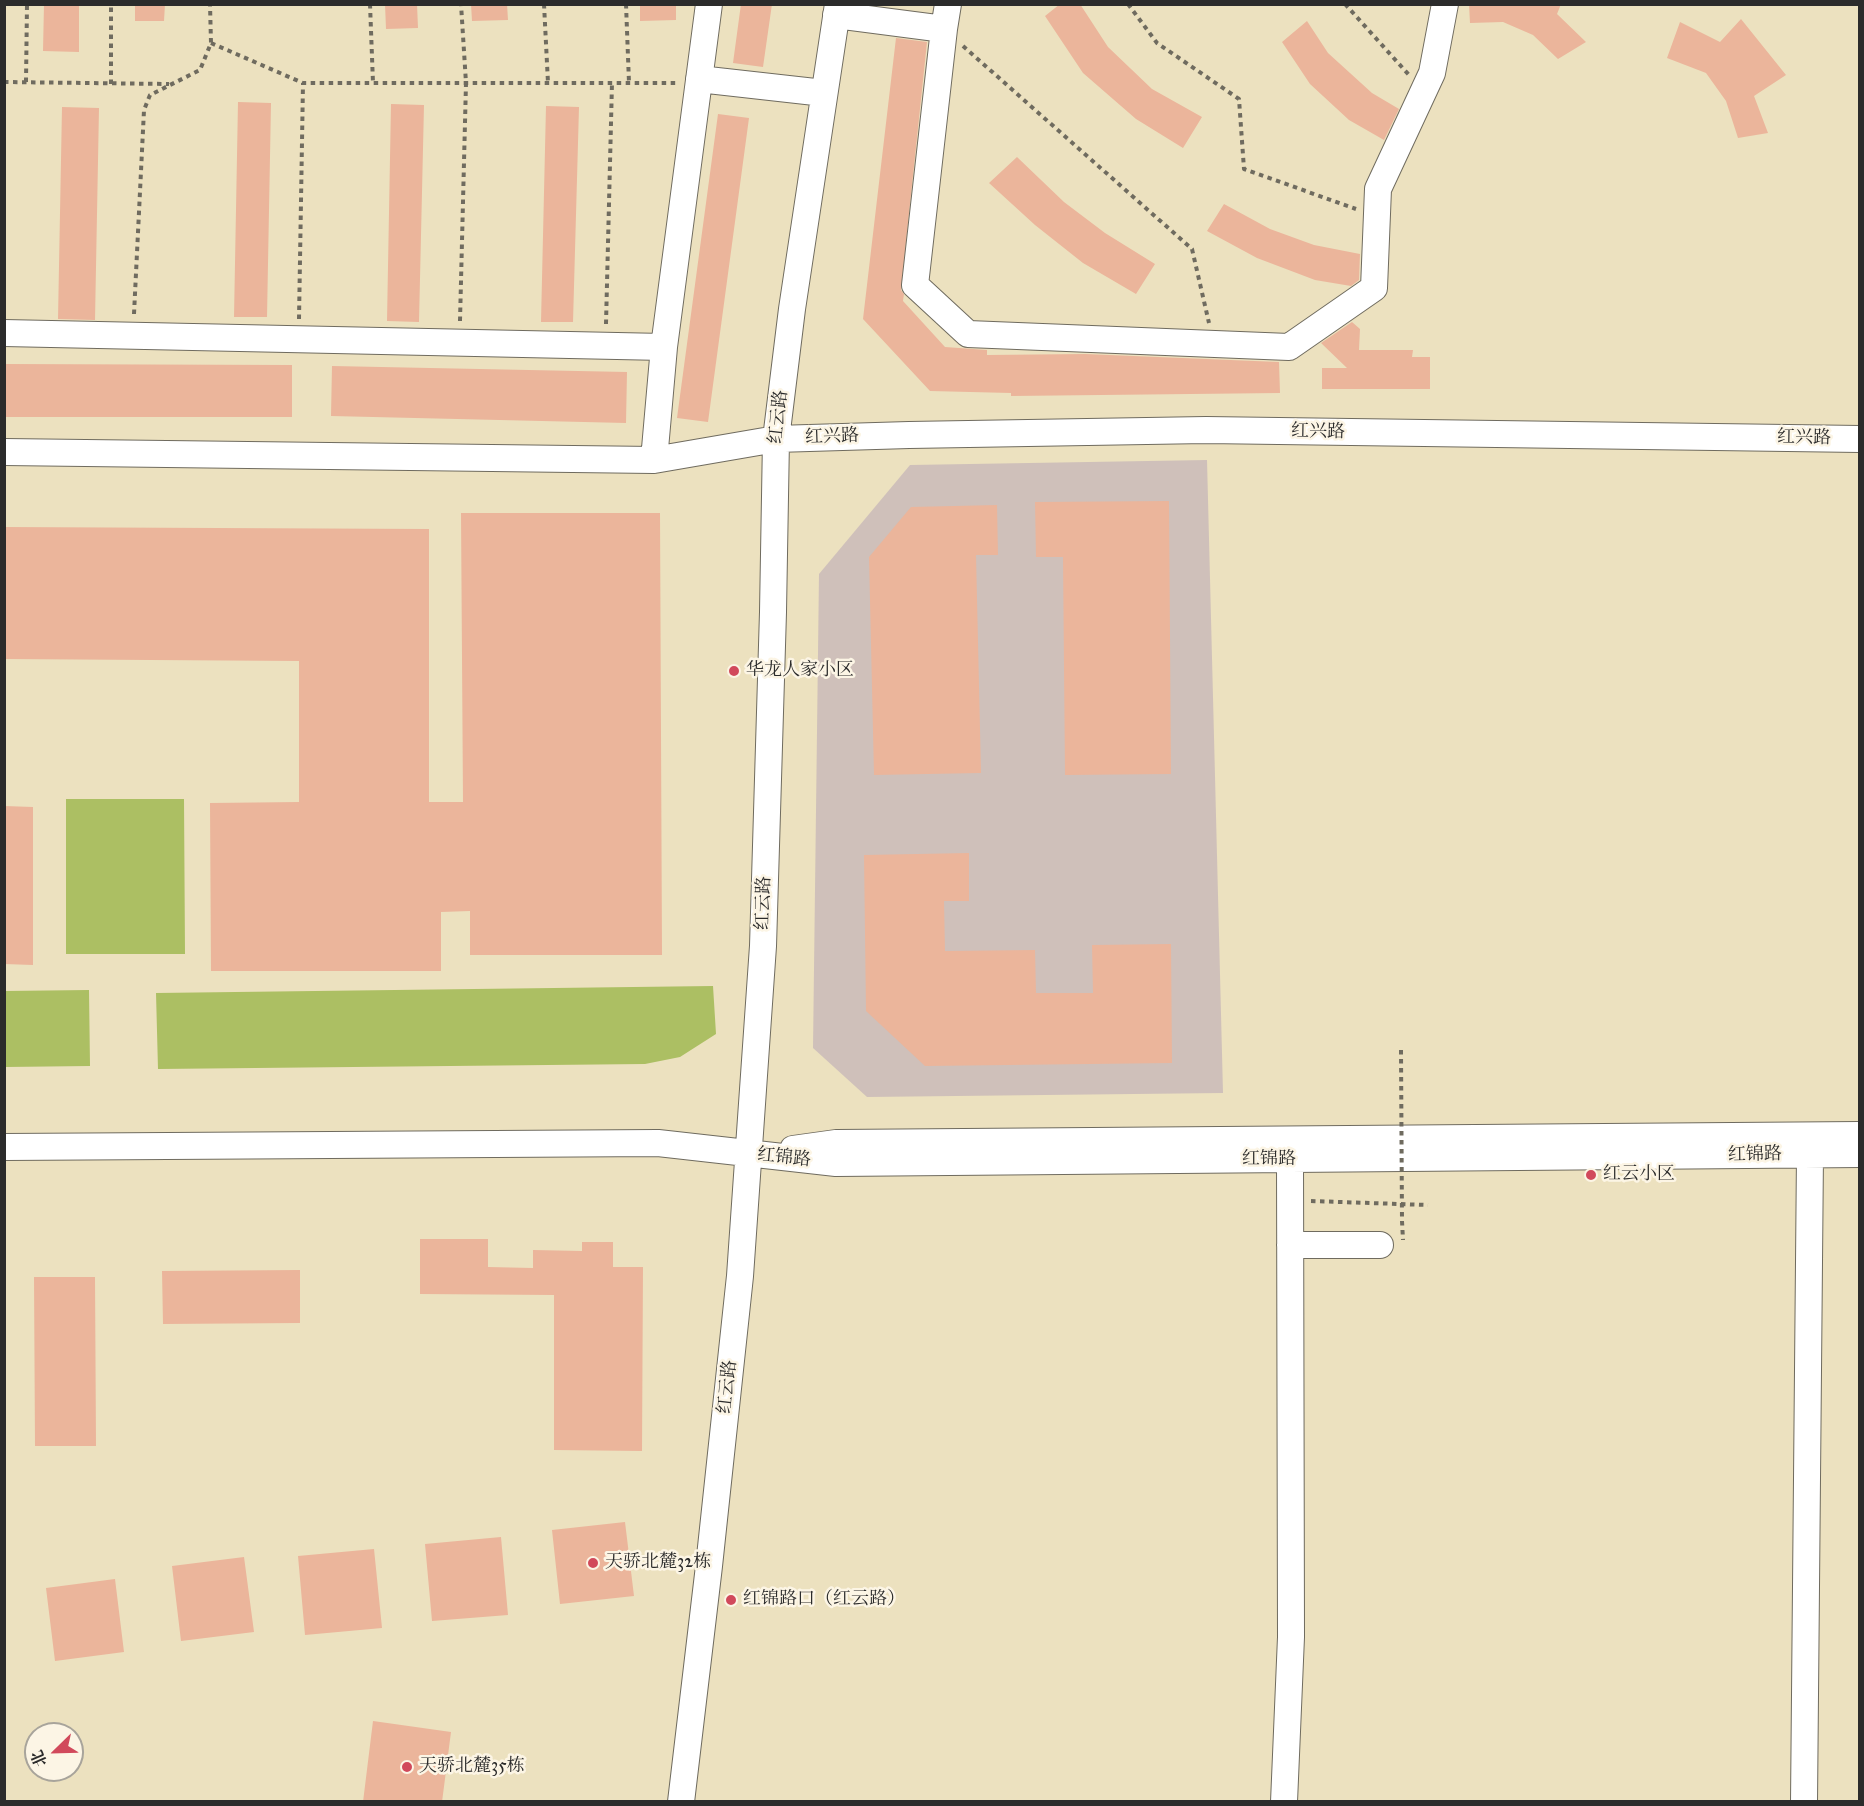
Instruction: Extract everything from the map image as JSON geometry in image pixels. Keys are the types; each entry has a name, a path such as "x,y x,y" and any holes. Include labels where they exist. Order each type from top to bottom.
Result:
{"street":[{"path":"654,460 664,347 709,4"},
{"path":"837,10 946,17 915,285 968,334 1289,347 1374,288 1378,189 1432,73 1445,4"},
{"name":"红云路","path":"681,1802 740,1276 763,946 774,612 776,439 792,309 837,10"},
{"path":"699,81 824,93"},
{"path":"4,333 664,347"},
{"name":"红兴路","path":"4,452 654,460 776,439 1206,430 1860,439"},
{"name":"红锦路","path":"748,1155 836,1143 1860,1134"},
{"path":"4,1147 658,1143 748,1155"},
{"path":"1804,1802 1810,1154"},
{"name":"红锦路","path":"748,1155 836,1163 1860,1154"},
{"path":"1284,1802 1290,1637 1290,1160"},
{"path":"1290,1245 1380,1245"}],"path":[{"path":"26,82 27,4"},
{"path":"111,4 111,84"},
{"path":"134,336 144,110 150,95 200,70 211,43 210,4"},
{"path":"370,4 373,83"},
{"path":"459,343 466,83 461,4"},
{"path":"544,4 548,83"},
{"path":"626,4 629,83"},
{"path":"1128,4 1156,43 1239,99 1244,169 1377,216"},
{"path":"1345,4 1424,91"},
{"path":"946,17 1192,249 1213,344"},
{"path":"211,43 303,83 699,81"},
{"path":"4,82 170,84"},
{"path":"299,340 303,83"},
{"path":"605,346 612,83"},
{"path":"1401,1050 1402,1221"},
{"path":"1310,1201 1428,1205"}],"shaded area":[{"path":"1207,460 1223,1093 867,1097 813,1048 819,574 910,465"}],"green space":[{"path":"66,799 184,799 185,954 66,954"},
{"path":"713,986 716,1034 680,1057 645,1064 158,1069 156,993"},
{"path":"89,990 90,1066 5,1067 5,991"}],"building":[{"path":"44,4 79,4 79,52 43,51"},
{"path":"135,4 165,4 164,21 135,21"},
{"path":"385,4 417,4 418,28 386,29"},
{"path":"471,4 507,4 508,20 472,21"},
{"path":"640,4 676,4 676,20 640,21"},
{"path":"741,4 772,4 763,67 733,63"},
{"path":"1060,4 1080,4 1108,47 1152,89 1202,117 1183,148 1136,119 1083,73 1045,16"},
{"path":"1469,4 1561,4 1557,14 1586,42 1558,59 1533,35 1503,22 1470,23"},
{"path":"1741,19 1786,75 1754,96 1768,133 1738,138 1726,101 1706,73 1667,58 1680,22 1720,42"},
{"path":"1307,21 1328,53 1372,93 1399,109 1384,140 1349,120 1310,84 1282,42"},
{"path":"896,38 927,42 901,290 904,294 903,301 945,347 987,350 987,355 1085,354 1279,362 1280,393 1011,396 1011,393 930,391 863,319"},
{"path":"238,102 271,103 267,317 234,317"},
{"path":"391,104 424,105 419,322 387,321"},
{"path":"546,106 579,107 573,322 541,322"},
{"path":"62,107 99,108 95,320 58,319"},
{"path":"718,114 749,118 708,422 677,418"},
{"path":"1017,157 1064,202 1105,233 1155,264 1136,294 1083,263 1035,225 989,183"},
{"path":"1224,204 1270,229 1314,245 1360,254 1359,280 1351,286 1315,280 1257,258 1207,231"},
{"path":"1352,322 1360,329 1359,350 1413,350 1412,357 1430,357 1430,389 1322,389 1322,368 1347,368 1321,343"},
{"path":"4,364 292,365 292,417 4,417"},
{"path":"332,366 627,372 626,423 331,416"},
{"path":"1169,501 1171,774 1065,775 1063,557 1036,557 1035,502"},
{"path":"997,505 998,555 976,555 981,773 874,775 869,557 911,507"},
{"path":"461,513 660,513 662,955 470,955 470,911 441,912 441,971 211,971 210,803 299,802 299,661 4,659 4,527 429,529 429,802 463,802"},
{"path":"4,806 33,807 33,965 4,964"},
{"path":"969,853 969,901 944,901 945,951 1035,950 1036,993 1093,993 1092,945 1171,944 1172,1063 925,1066 866,1011 864,855"},
{"path":"420,1239 488,1239 488,1267 533,1268 533,1250 582,1251 582,1242 613,1242 613,1267 643,1267 642,1451 554,1450 554,1295 420,1294"},
{"path":"300,1270 300,1323 163,1324 162,1271"},
{"path":"34,1277 95,1277 96,1446 35,1446"},
{"name":"天骄北麓32栋","path":"625,1522 634,1596 560,1604 552,1530"},
{"path":"501,1537 508,1615 432,1621 425,1544"},
{"path":"374,1549 382,1628 305,1635 298,1556"},
{"path":"244,1557 254,1632 181,1641 172,1566"},
{"path":"115,1579 124,1652 55,1661 46,1588"},
{"name":"天骄北麓35栋","path":"373,1721 451,1732 442,1802 363,1802"}],"place":[{"name":"华龙人家小区","path":"734,671"},
{"name":"红云小区","path":"1591,1175"},
{"name":"天骄北麓32栋","path":"593,1563"},
{"name":"红锦路口（红云路）","path":"731,1600"},
{"name":"天骄北麓35栋","path":"407,1767"}]}
